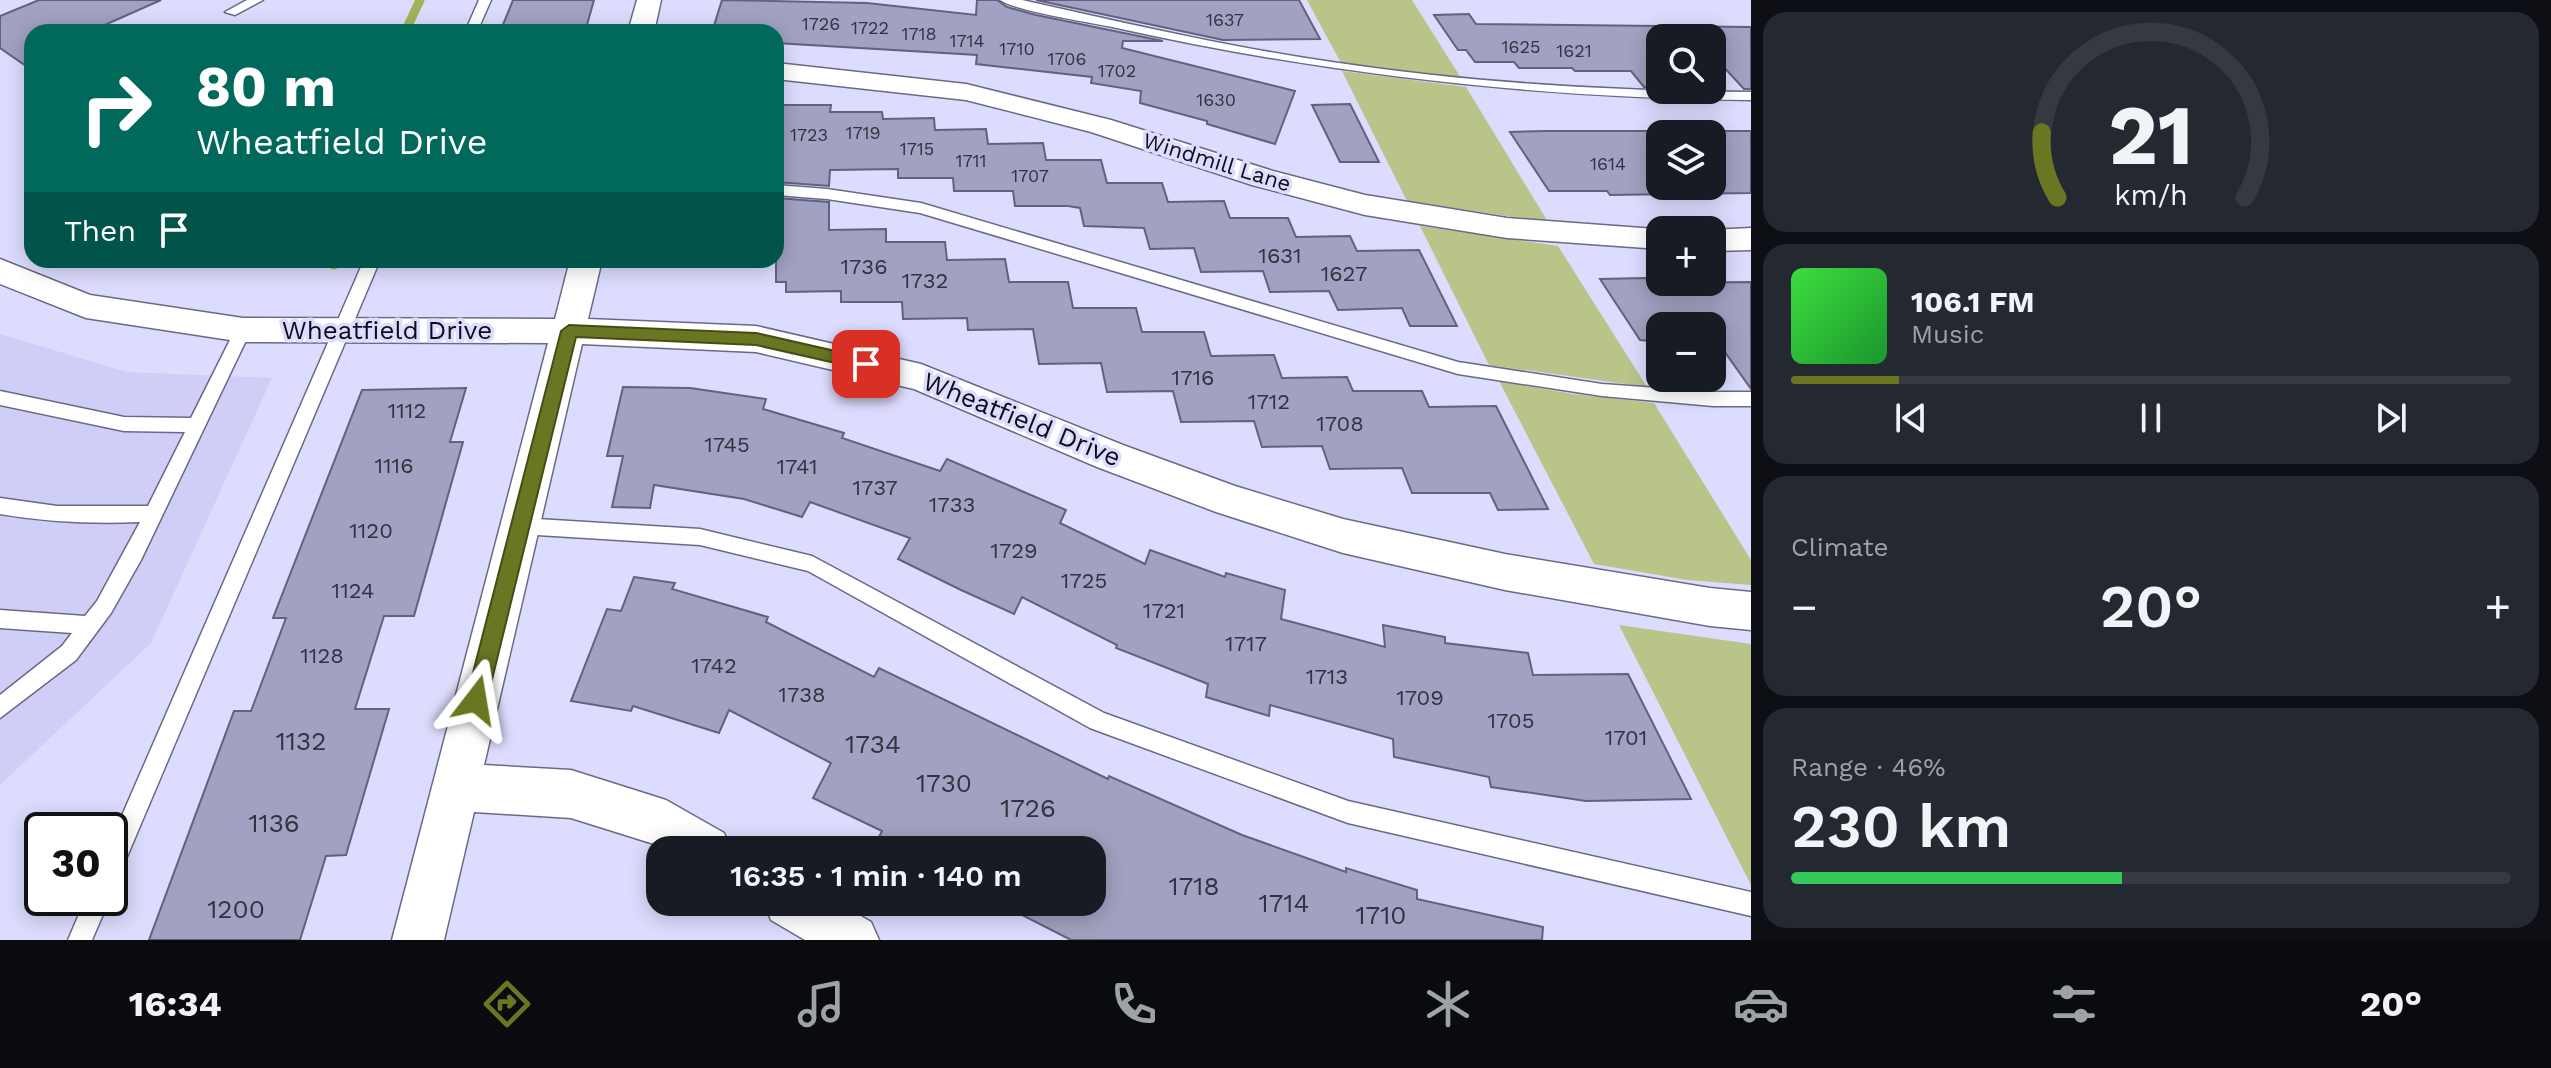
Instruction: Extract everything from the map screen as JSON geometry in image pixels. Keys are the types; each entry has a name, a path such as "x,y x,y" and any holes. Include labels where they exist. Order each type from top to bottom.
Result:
{"street":[{"path":"643,24 649,0"},
{"name":"Windmill Lane","path":"784,72 966,92 1101,126 1263,178 1365,205 1507,228 1646,237"},
{"path":"1726,240 1751,239"},
{"path":"418,940 584,268"},
{"name":"Wheatfield Drive","path":"0,270 26,284 86,306 243,330 569,331 756,339 921,377 1170,478 1343,536 1505,572 1710,607 1751,611"},
{"path":"454,787 571,794 666,824 685,836"}],"lane":[{"path":"231,12 257,0"},
{"path":"474,24 485,0"},
{"path":"1006,0 1184,40 1334,66 1495,85 1639,96 1751,96"},
{"path":"784,191 921,208 1458,368 1602,390 1751,399"},
{"path":"128,828 369,268"},
{"path":"0,708 69,653 111,594 154,514 243,330"},
{"path":"0,398 124,424 197,425"},
{"path":"0,506 43,515 79,517 154,514"},
{"path":"521,526 700,537 812,564 1098,721 1348,812 1751,904"},
{"path":"0,619 90,625"},
{"path":"80,940 90,916"}],"shaded area":[{"path":"0,334 127,372 272,378 151,643 0,785"}],"green space":[{"path":"1307,0 1412,0 1461,78 1341,63"},
{"path":"1342,71 1466,87 1548,222 1407,201"},
{"path":"1420,226 1558,246 1646,387 1489,365"},
{"path":"1499,381 1573,394 1654,403 1751,560 1751,585 1687,580 1594,564"},
{"path":"1619,625 1751,644 1751,885"}],"building":[{"path":"39,0 161,0 107,24 24,24 24,64 0,48 0,16"},
{"path":"513,0 594,0 587,24 503,24"},
{"path":"722,0 867,3 976,15 977,0 997,0 1007,7 1036,15 1163,41 1123,41 1122,48 1295,91 1275,144 1140,103 1141,91 1091,83 1092,77 976,64 977,55 784,43 784,24 714,24"},
{"path":"1036,0 1299,0 1320,39 1223,40"},
{"path":"1469,14 1476,24 1646,26 1646,87 1631,71 1519,68 1514,62 1475,62 1466,50 1458,50 1434,15"},
{"path":"1726,27 1751,27 1751,89 1744,89 1726,70"},
{"path":"1350,104 1379,162 1340,162 1312,105"},
{"path":"784,105 831,105 830,112 882,112 883,119 934,118 935,130 986,129 988,144 1043,143 1046,160 1101,160 1107,183 1162,183 1168,202 1224,201 1230,218 1288,218 1296,237 1350,236 1357,251 1419,250 1457,326 1410,326 1402,308 1338,310 1329,291 1270,292 1263,271 1201,272 1194,248 1150,249 1144,228 1084,226 1080,208 1015,206 1013,191 954,191 953,178 898,178 898,169 830,170 829,186 784,183"},
{"path":"1646,131 1646,194 1549,191 1510,132"},
{"path":"1726,131 1751,131 1751,193 1726,193"},
{"path":"784,199 829,202 829,230 886,229 886,242 945,242 947,260 1005,259 1009,282 1068,282 1073,308 1136,308 1142,332 1204,332 1211,356 1274,355 1282,378 1347,377 1353,391 1422,391 1429,407 1496,406 1548,509 1498,510 1490,493 1412,493 1402,468 1330,469 1322,446 1262,447 1254,421 1181,422 1173,391 1107,392 1101,363 1039,364 1033,329 968,330 967,318 903,319 902,302 841,302 841,291 786,292 786,282 776,282 776,268 784,268"},
{"path":"1646,278 1646,296 1726,296 1726,282 1751,282 1751,389 1726,354 1726,312 1646,312 1646,341 1640,340 1600,279"},
{"path":"623,387 690,388 766,399 763,409 844,433 842,438 940,471 947,459 1066,510 1060,523 1145,564 1150,550 1225,577 1226,573 1285,590 1281,619 1385,647 1383,625 1445,637 1445,643 1528,653 1533,675 1628,674 1691,799 1586,801 1491,787 1489,777 1394,757 1393,739 1270,705 1269,716 1206,697 1208,684 1116,648 1117,645 1022,597 1014,614 961,590 898,559 910,538 810,502 802,517 744,499 654,485 650,508 612,507 623,456 607,456"},
{"path":"466,388 450,442 463,442 414,616 384,616 355,709 389,709 346,855 326,856 300,940 149,940 234,711 251,711 286,618 273,618 362,390"},
{"path":"634,577 675,583 672,589 768,617 766,622 874,677 879,668 1108,779 1109,776 1242,835 1346,872 1346,868 1417,890 1417,899 1543,927 1542,940 1071,940 1024,916 1106,916 1106,836 880,836 882,831 813,798 831,763 729,710 719,733 633,706 631,711 571,701 607,609 621,611"}],"waterway":[{"path":"409,24 420,0"}],"route":[{"path":"476,700 569,331 756,339 866,364"}]}
